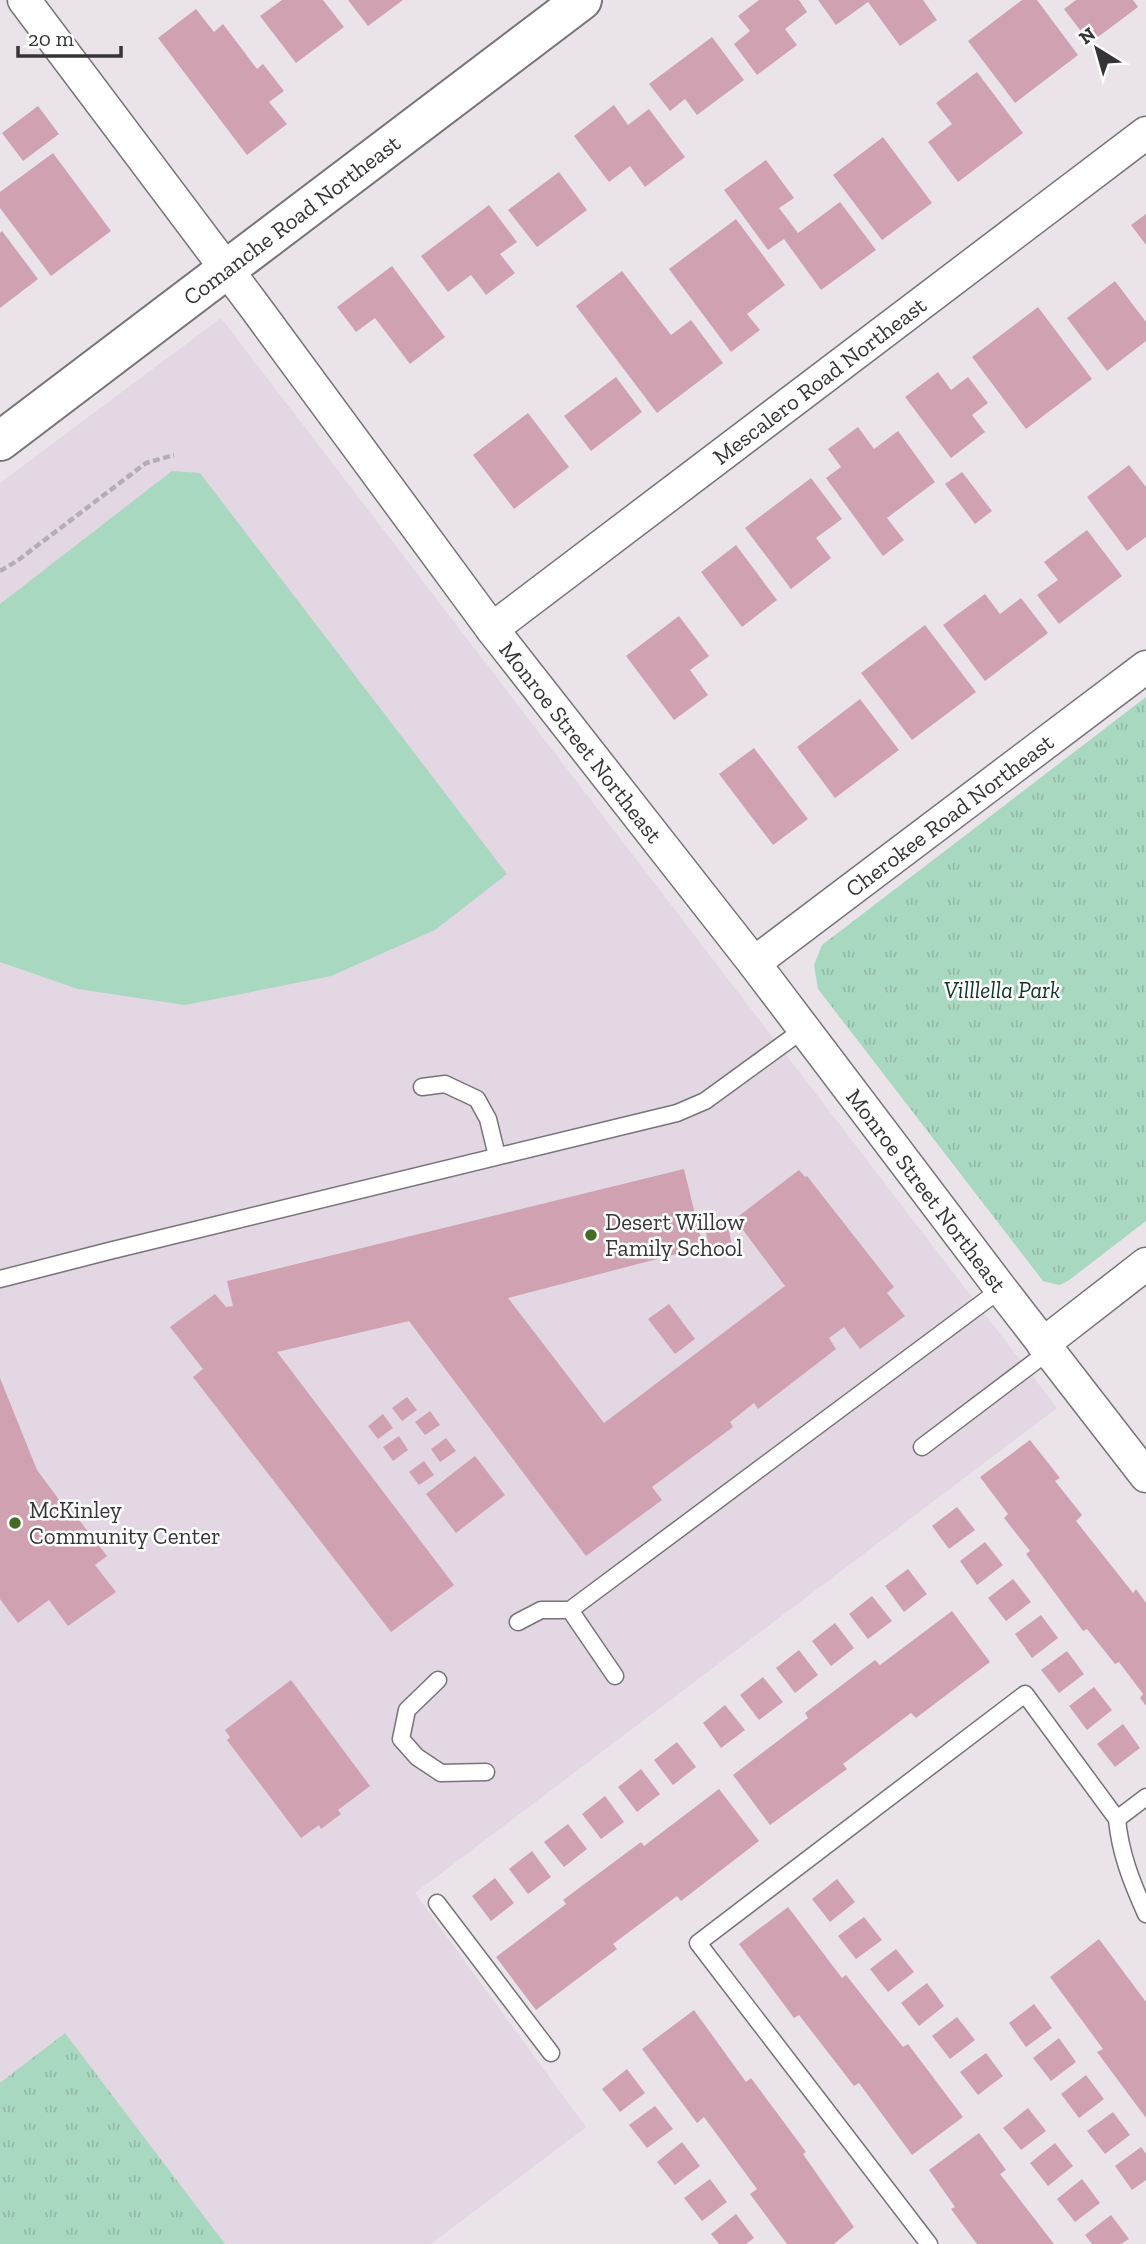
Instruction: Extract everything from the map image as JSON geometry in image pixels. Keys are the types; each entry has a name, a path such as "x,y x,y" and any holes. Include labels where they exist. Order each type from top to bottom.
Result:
{"street":[{"name":"Monroe Street Northeast","path":"24,0 492,629 754,963 1146,1476"},
{"name":"Comanche Road Northeast","path":"0,441 582,0"},
{"name":"Mescalero Road Northeast","path":"492,629 1146,133"},
{"name":"Cherokee Road Northeast","path":"754,963 1146,667"},
{"path":"1046,1348 1146,1264"}],"lane":[{"path":"0,1279 677,1113 705,1101 804,1029"},
{"path":"422,1087 445,1084 477,1099 488,1119 497,1156"},
{"path":"518,1622 541,1610 570,1610 1001,1289"},
{"path":"922,1447 1046,1348"},
{"path":"570,1610 615,1676"},
{"path":"438,1680 407,1710 401,1739 417,1757 440,1773 485,1772"},
{"path":"929,2244 698,1943 1025,1694 1117,1819 1119,1839 1131,1880 1146,1914"},
{"path":"1117,1819 1146,1797"},
{"path":"437,1903 551,2053"}],"path":[{"path":"0,571 146,463 174,455"}],"shaded area":[{"path":"221,318 1057,1408 415,1893 586,2127 431,2244 0,2244 0,483"}],"green space":[{"path":"172,471 200,473 507,874 435,930 331,976 185,1005 78,989 0,962 0,604"},
{"name":"Villlella Park","path":"1146,697 1146,1221 1068,1281 1059,1285 1043,1281 818,989 814,965 822,945"},
{"path":"65,2033 225,2244 0,2244 0,2083"}],"building":[{"path":"282,0 323,0 344,27 296,63 260,16"},
{"path":"348,0 403,0 368,26"},
{"path":"759,0 799,0 807,12 785,29 797,45 757,75 734,44 750,31 738,16"},
{"path":"818,0 923,0 937,20 900,46 868,2 836,25"},
{"path":"1022,0 1037,0 1078,55 1015,103 968,41"},
{"path":"1076,0 1133,0 1138,7 1090,43 1064,9"},
{"path":"196,9 214,32 223,24 257,69 263,64 284,91 269,102 287,124 247,155 158,38"},
{"path":"712,37 744,80 697,115 685,99 670,111 649,84"},
{"path":"977,72 1023,133 958,182 928,142 952,124 936,103"},
{"path":"614,105 628,125 649,109 685,157 645,187 630,166 609,182 574,136"},
{"path":"38,106 59,134 23,161 2,133"},
{"path":"883,137 932,203 882,240 833,175"},
{"path":"53,153 111,231 51,276 0,208 0,192"},
{"path":"766,160 794,198 779,208 798,233 840,202 876,250 821,290 784,239 768,250 724,190"},
{"path":"559,172 587,210 537,247 508,210"},
{"path":"489,205 517,242 500,254 515,273 486,295 471,275 448,292 421,256"},
{"path":"1146,214 1146,245 1131,225"},
{"path":"736,219 785,285 747,314 760,330 731,352 669,269"},
{"path":"2,231 38,279 0,308 0,233"},
{"path":"392,266 445,337 410,364 375,318 356,332 337,307"},
{"path":"622,271 671,335 691,320 723,363 657,413 576,306"},
{"path":"1115,281 1146,322 1146,341 1107,371 1067,318"},
{"path":"1038,307 1092,379 1026,429 972,357"},
{"path":"938,372 951,390 968,377 988,403 972,415 985,432 951,458 905,397"},
{"path":"616,377 642,412 591,451 564,416"},
{"path":"528,413 569,467 514,509 473,455"},
{"path":"858,427 874,449 898,431 935,482 887,518 904,540 883,556 826,478 841,467 828,449"},
{"path":"1129,465 1146,487 1146,537 1127,551 1087,497"},
{"path":"962,472 992,511 975,524 945,484"},
{"path":"811,478 842,519 816,538 831,558 791,589 745,528"},
{"path":"1087,530 1122,576 1059,624 1037,595 1058,580 1044,562"},
{"path":"736,545 777,600 742,627 701,572"},
{"path":"985,594 1000,614 1021,598 1048,633 985,681 943,625"},
{"path":"679,616 709,656 690,670 708,695 674,720 626,656"},
{"path":"925,625 976,692 912,740 861,673"},
{"path":"860,699 899,750 835,798 797,747"},
{"path":"754,748 808,819 773,845 719,774"},
{"path":"684,1169 703,1247 508,1298 604,1423 785,1286 736,1218 799,1170 807,1176 894,1287 887,1293 905,1316 860,1349 844,1327 829,1338 836,1349 758,1409 754,1403 730,1422 733,1427 652,1487 662,1500 586,1556 409,1321 277,1352 454,1585 391,1632 193,1377 203,1369 170,1327 215,1294 226,1307 233,1306 227,1281"},
{"path":"727,1222 732,1245 710,1250 705,1228"},
{"path":"669,1304 695,1339 675,1354 648,1319"},
{"path":"0,1378 37,1470 107,1556 95,1565 116,1592 68,1626 49,1600 18,1623 0,1599"},
{"path":"407,1397 417,1410 402,1421 392,1408"},
{"path":"430,1411 440,1425 425,1435 415,1422"},
{"path":"383,1414 393,1428 378,1439 368,1426"},
{"path":"399,1436 408,1450 393,1461 383,1447"},
{"path":"446,1438 456,1451 440,1462 431,1449"},
{"path":"1030,1440 1060,1478 1055,1481 1082,1515 1076,1521 1133,1593 1136,1589 1146,1603 1146,1706 1140,1698 1143,1694 1119,1662 1115,1664 1087,1629 1083,1631 1026,1554 1030,1551 1004,1518 1008,1514 980,1477"},
{"path":"475,1456 505,1495 456,1533 426,1494"},
{"path":"424,1461 434,1475 419,1485 409,1472"},
{"path":"957,1507 975,1530 949,1549 932,1526"},
{"path":"985,1542 1003,1565 977,1585 960,1561"},
{"path":"908,1569 927,1594 904,1612 885,1586"},
{"path":"1013,1579 1031,1602 1006,1621 988,1598"},
{"path":"872,1596 892,1621 868,1639 849,1614"},
{"path":"952,1611 990,1662 916,1718 911,1713 843,1764 847,1769 770,1825 733,1775 808,1718 805,1713 875,1660 880,1665"},
{"path":"1041,1615 1058,1638 1032,1658 1015,1634"},
{"path":"835,1623 854,1648 831,1666 812,1641"},
{"path":"799,1650 818,1675 795,1693 776,1668"},
{"path":"1067,1651 1084,1674 1059,1693 1041,1670"},
{"path":"763,1677 783,1702 759,1720 740,1695"},
{"path":"291,1680 370,1786 338,1810 341,1814 321,1829 319,1825 301,1838 227,1740 230,1737 225,1730"},
{"path":"1094,1687 1112,1710 1087,1730 1069,1706"},
{"path":"725,1705 745,1730 721,1748 703,1723"},
{"path":"1123,1724 1140,1748 1115,1767 1097,1744"},
{"path":"677,1742 696,1767 673,1785 654,1760"},
{"path":"641,1769 660,1794 637,1812 618,1787"},
{"path":"719,1789 759,1841 681,1901 677,1896 613,1944 617,1949 536,2010 496,1957 566,1904 563,1900 641,1842 644,1846"},
{"path":"605,1796 624,1822 601,1839 582,1814"},
{"path":"568,1824 587,1849 564,1867 544,1842"},
{"path":"532,1851 551,1877 528,1894 509,1869"},
{"path":"495,1878 514,1903 491,1921 472,1896"},
{"path":"837,1879 855,1902 830,1922 812,1899"},
{"path":"788,1907 842,1978 846,1975 903,2047 908,2044 963,2117 912,2155 859,2083 854,2086 799,2015 794,2018 739,1944"},
{"path":"864,1917 882,1940 856,1959 838,1936"},
{"path":"1099,1939 1146,2002 1146,2118 1097,2052 1103,2049 1050,1977"},
{"path":"896,1949 914,1972 888,1992 870,1969"},
{"path":"927,1983 944,2006 919,2026 901,2003"},
{"path":"1034,2004 1052,2028 1026,2047 1009,2023"},
{"path":"694,2010 746,2082 751,2078 806,2152 803,2154 854,2227 834,2244 787,2244 750,2194 757,2189 704,2117 697,2123 642,2049"},
{"path":"957,2017 975,2040 950,2059 932,2036"},
{"path":"1059,2038 1076,2062 1051,2081 1033,2058"},
{"path":"986,2053 1003,2076 978,2095 960,2072"},
{"path":"627,2069 645,2093 620,2112 602,2089"},
{"path":"1086,2075 1104,2099 1079,2118 1061,2094"},
{"path":"655,2106 673,2129 647,2148 629,2125"},
{"path":"1028,2108 1046,2131 1021,2150 1003,2128"},
{"path":"1113,2112 1130,2135 1105,2154 1087,2131"},
{"path":"979,2133 1006,2170 1000,2174 1054,2244 977,2244 951,2209 955,2207 929,2170"},
{"path":"682,2142 700,2166 675,2185 657,2162"},
{"path":"1055,2143 1073,2166 1048,2186 1030,2163"},
{"path":"1141,2147 1146,2154 1146,2180 1132,2190 1115,2166"},
{"path":"710,2179 727,2202 702,2221 684,2198"},
{"path":"1082,2179 1100,2203 1075,2222 1057,2199"},
{"path":"736,2214 754,2238 746,2244 719,2244 711,2234"},
{"path":"1111,2215 1129,2239 1121,2244 1092,2244 1085,2235"}],"place":[{"name":"Desert Willow Family School","path":"591,1235"},
{"name":"McKinley Community Center","path":"15,1523"}]}
